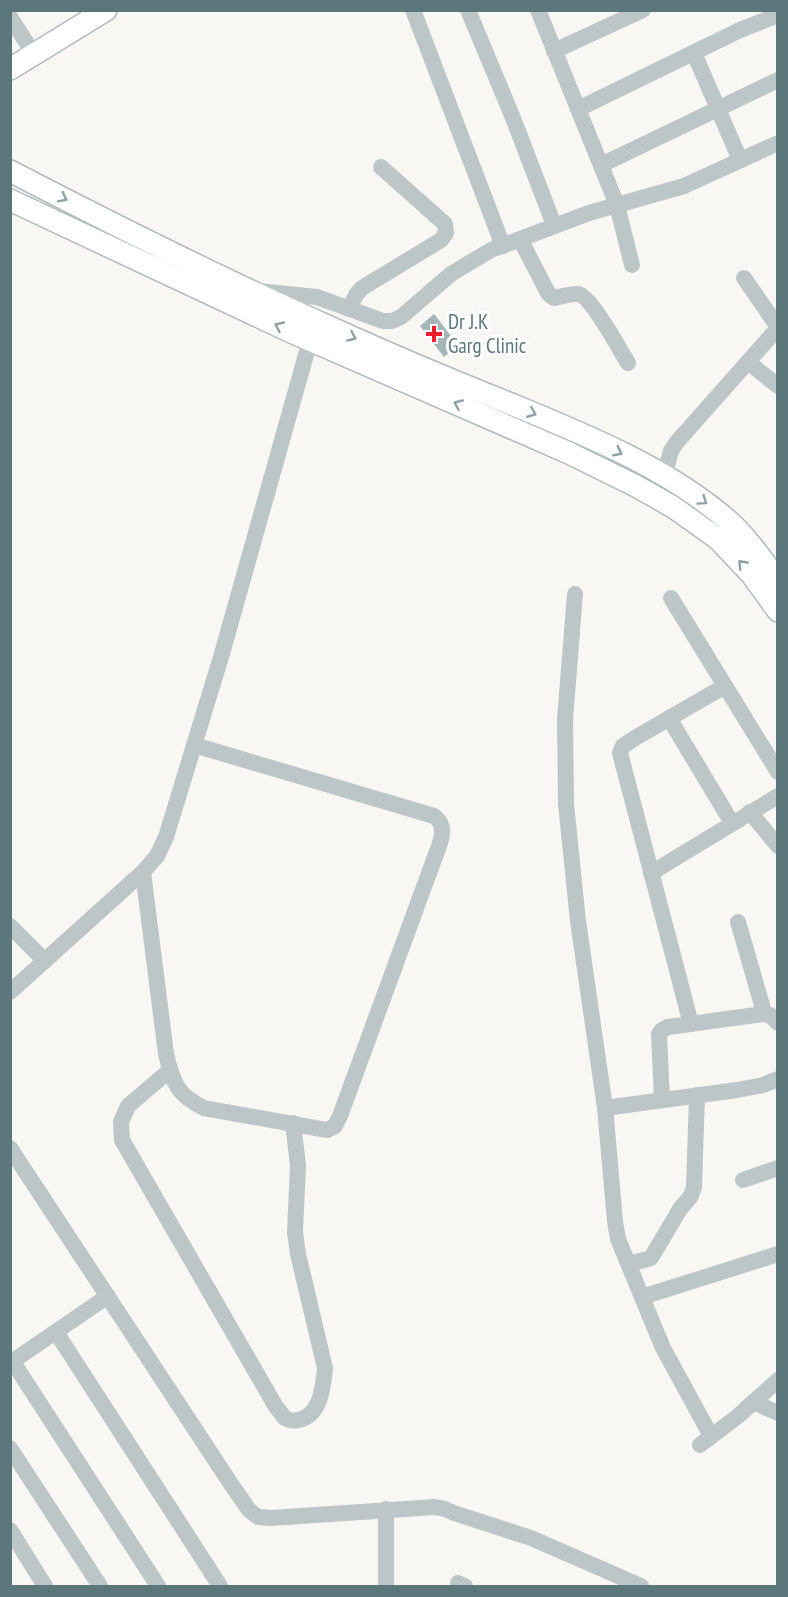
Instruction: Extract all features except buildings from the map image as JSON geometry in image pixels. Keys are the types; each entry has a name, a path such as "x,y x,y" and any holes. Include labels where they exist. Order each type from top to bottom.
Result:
{"main road":[{"path":"10,69 106,10"},
{"path":"10,171 251,291 312,330 376,348 582,434 658,473 708,504 734,526 760,555 777,581"},
{"path":"10,200 312,330 636,486 673,507 718,539 752,575 777,611"}],"street":[{"path":"413,10 503,246"},
{"path":"468,10 554,225"},
{"path":"538,10 617,205 632,265"},
{"path":"554,51 643,10"},
{"path":"578,109 694,53 755,17 777,15"},
{"path":"10,17 34,54"},
{"path":"694,53 740,160"},
{"path":"601,165 777,80"},
{"path":"251,291 317,297 383,321 392,321 401,317 451,274 491,250 554,225 684,186 774,142"},
{"path":"349,309 362,288 441,240 446,233 445,224 381,167"},
{"path":"520,239 549,293 554,298 577,294 583,296 592,305 628,363"},
{"path":"658,473 676,443 777,328 744,278"},
{"path":"10,992 142,872 157,856 166,837 221,657 312,330"},
{"path":"747,362 777,386"},
{"path":"575,594 565,719 566,804 578,921 605,1108 618,1239 663,1348 705,1440 738,1416 777,1380"},
{"path":"671,598 777,772"},
{"path":"691,1024 620,753 623,746 725,686"},
{"path":"669,718 732,824"},
{"path":"142,872 166,1054 177,1089 189,1100 204,1108 327,1130 335,1126 443,831 440,821 434,816 194,745"},
{"path":"651,873 777,796"},
{"path":"750,812 777,846"},
{"path":"662,1100 659,1034 662,1030 691,1024 770,1019 762,1005 738,922"},
{"path":"10,926 45,961"},
{"path":"170,1070 128,1106 121,1122 122,1140 276,1407 286,1419 294,1421 304,1419 313,1411 320,1399 325,1368 298,1254 295,1232 298,1165 293,1124"},
{"path":"605,1108 737,1090 763,1085 777,1079"},
{"path":"629,1264 651,1257 680,1209 691,1196 696,1176 697,1095"},
{"path":"10,1148 249,1510 258,1517 435,1507 531,1538 641,1587"},
{"path":"742,1180 777,1168"},
{"path":"642,1297 777,1254"},
{"path":"108,1296 12,1363 158,1587"},
{"path":"56,1332 220,1587"},
{"path":"753,1402 777,1413"},
{"path":"10,1448 100,1587"},
{"path":"386,1509 386,1587"},
{"path":"10,1530 45,1587"}],"place":[{"name":"Dr J.K Garg Clinic","path":"434,334"}]}
